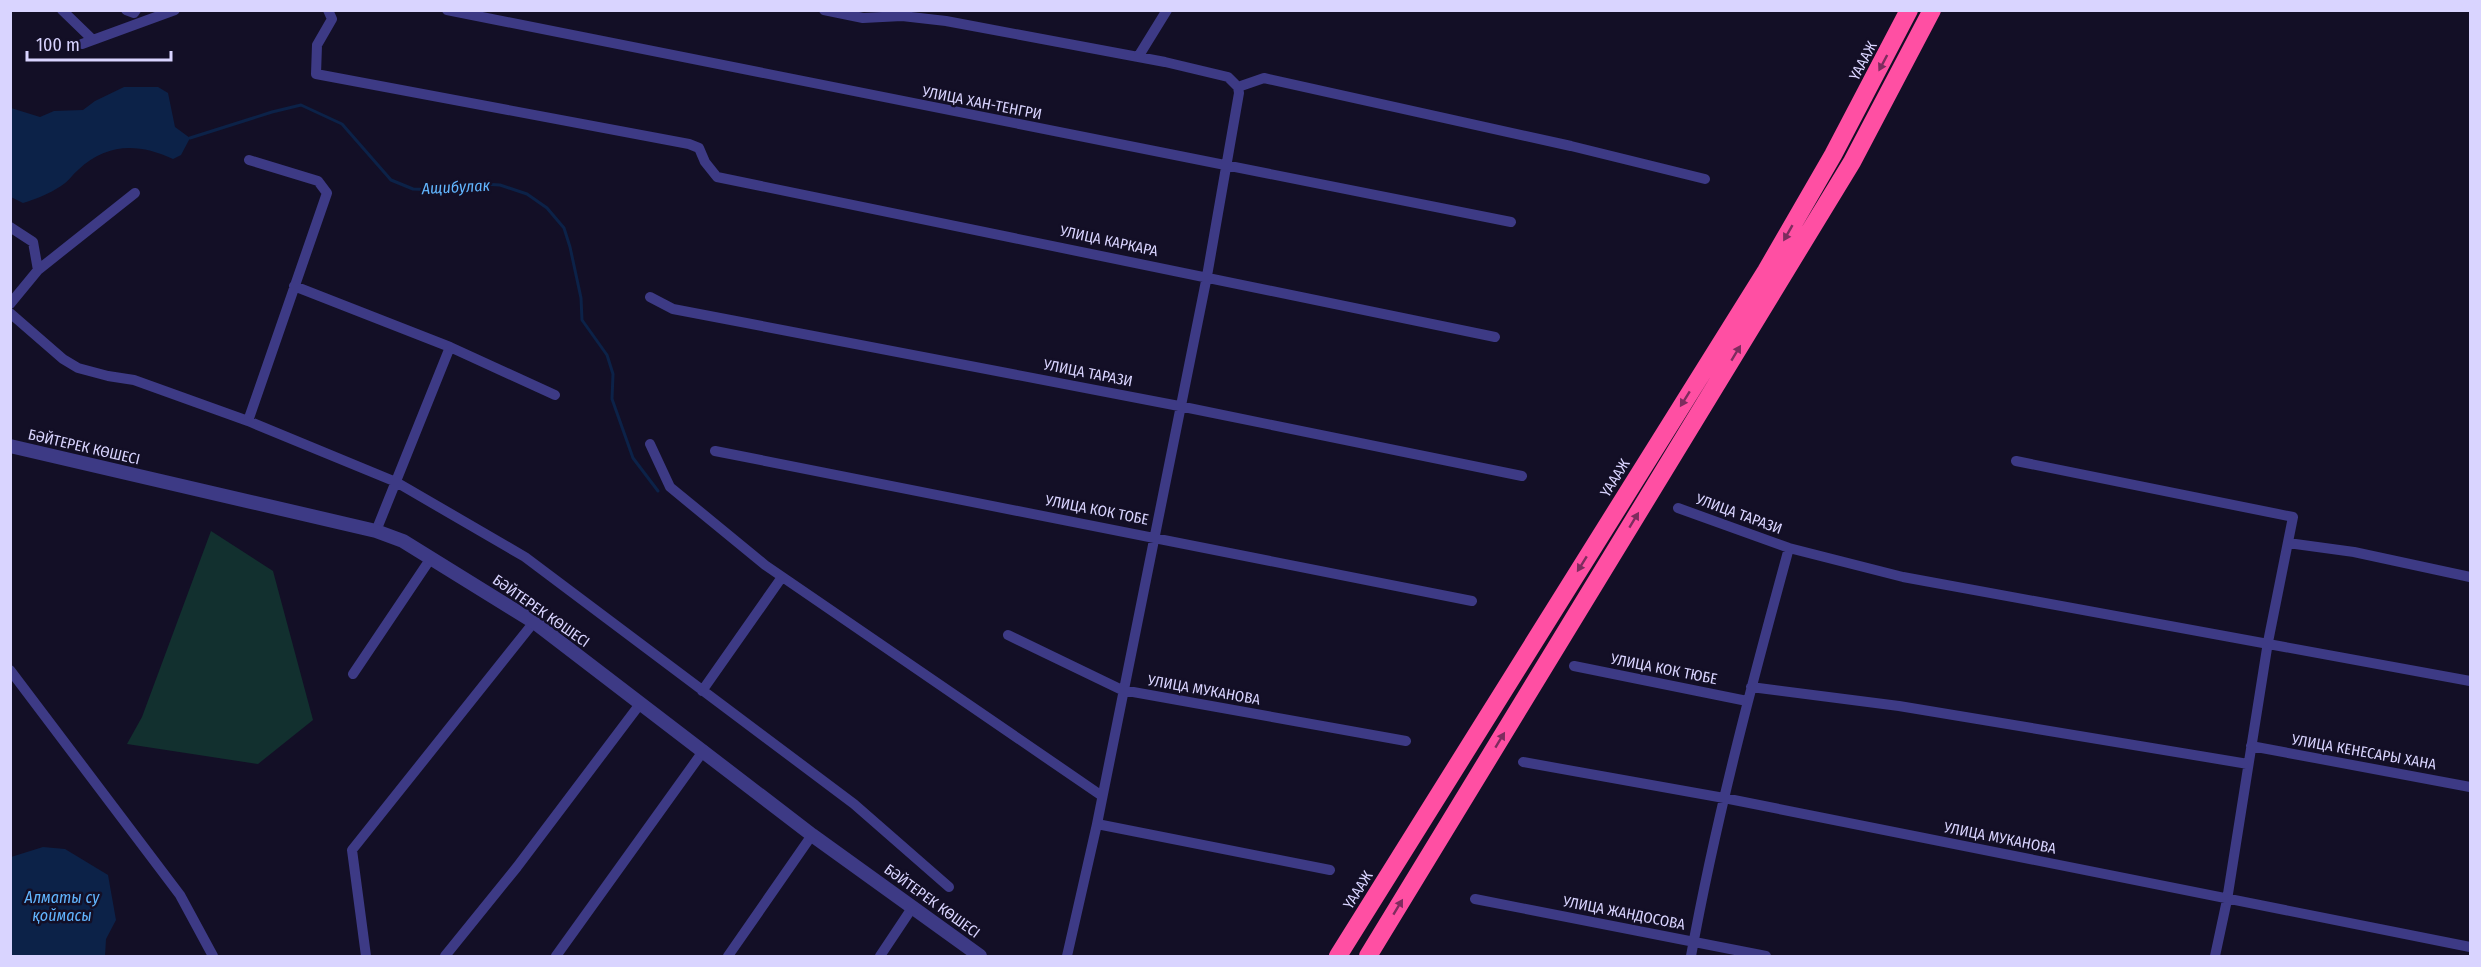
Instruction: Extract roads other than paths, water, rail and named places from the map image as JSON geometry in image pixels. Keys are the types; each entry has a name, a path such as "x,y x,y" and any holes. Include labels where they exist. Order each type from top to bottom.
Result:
{"highway":[{"name":"ҮАААЖ","path":"1338,957 1766,271 1833,155 1909,10"},
{"path":"1368,957 1852,162 1932,10"}],"street":[{"path":"62,10 88,42 175,10"},
{"path":"126,10 134,13 136,10"},
{"name":"УЛИЦА КАРКАРА","path":"328,10 332,19 318,45 316,74 689,144 699,148 705,162 717,177 1495,337"},
{"name":"УЛИЦА ХАН-ТЕНГРИ","path":"447,10 1511,222"},
{"path":"824,10 863,18 898,13 946,21 1138,57 1228,77 1238,87 1239,93 1227,167 1207,276 1179,406 1097,824 1067,957"},
{"path":"1138,57 1167,10"},
{"path":"1238,87 1264,78 1571,146 1705,179"},
{"path":"248,420 327,193 318,181 249,159"},
{"path":"10,304 39,270 135,193"},
{"path":"10,227 33,242 39,270"},
{"path":"294,286 450,347 555,395"},
{"name":"УЛИЦА ТАРАЗИ","path":"650,297 672,309 1179,406 1522,476"},
{"path":"10,313 63,359 78,368 134,380 248,420 396,482 525,557 854,804 949,887"},
{"path":"376,531 450,347"},
{"path":"650,444 670,487 782,577 1102,796"},
{"name":"БӘЙТЕРЕК КӨШЕСІ","path":"10,446 376,531 403,541 534,622 812,835 980,957"},
{"name":"УЛИЦА КОК ТОБЕ","path":"715,451 1472,601"},
{"path":"2016,462 2294,517 2268,642 2227,900 2215,957"},
{"name":"УЛИЦА ТАРАЗИ","path":"1678,508 1789,548 1903,577 2268,642 2470,681"},
{"path":"2288,543 2354,552 2470,577"},
{"path":"1691,957 1747,701 1789,548"},
{"path":"353,674 431,558"},
{"path":"702,691 782,577"},
{"path":"366,957 352,850 534,622"},
{"name":"УЛИЦА МУКАНОВА","path":"1008,635 1122,690 1406,741"},
{"name":"УЛИЦА КОК ТЮБЕ","path":"1574,666 1747,701"},
{"path":"10,670 180,895 213,957"},
{"path":"1751,687 1899,706 2248,764"},
{"path":"445,957 517,867 640,704"},
{"name":"УЛИЦА КЕНЕСАРЫ ХАНА","path":"2251,746 2470,786"},
{"path":"556,957 704,750"},
{"name":"УЛИЦА МУКАНОВА","path":"1523,762 1724,798 2470,947"},
{"path":"1097,824 1330,870"},
{"path":"728,957 812,835"},
{"name":"УЛИЦА ЖАНДОСОВА","path":"1475,899 1766,957"},
{"path":"880,957 912,908"}],"water":[{"path":"124,87 158,87 168,93 175,127 190,138 181,155 173,159 135,148 112,150 89,161 63,184 47,194 23,203 11,197 11,108 40,117 54,111 83,110 95,101"},
{"name":"Алматы су қоймасы","path":"43,847 65,849 108,875 116,920 106,939 105,956 11,956 11,857"}],"waterway":[{"name":"Ащибулак","path":"190,138 301,105 342,124 391,180 413,189 437,190 466,183 500,185 527,194 547,208 564,228 581,298 582,320 607,355 613,374 612,399 633,458 658,491"}]}
